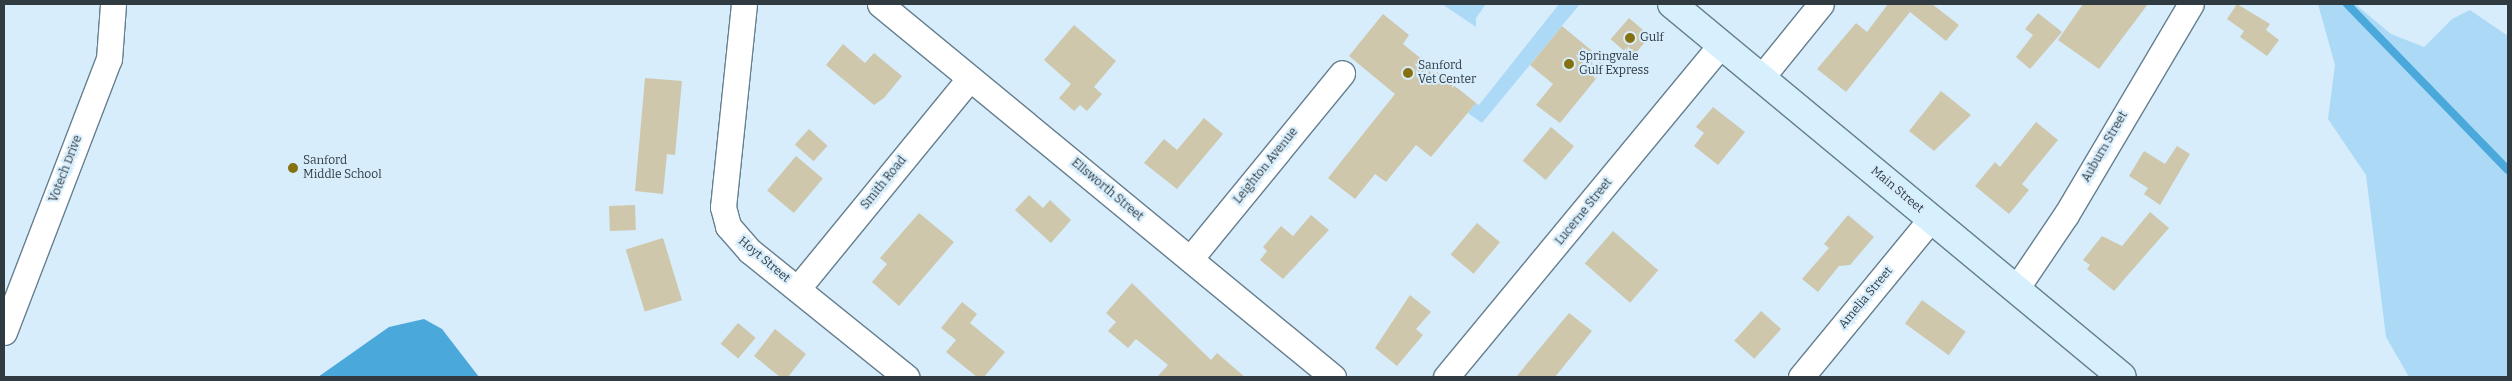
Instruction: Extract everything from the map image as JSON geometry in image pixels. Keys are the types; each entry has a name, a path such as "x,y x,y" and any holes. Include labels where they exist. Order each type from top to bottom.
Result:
{"main road":[{"name":"Main Street","path":"1672,4 2122,377"}],"street":[{"name":"Votech Drive","path":"4,332 109,59 114,4"},
{"name":"Hoyt Street","path":"744,4 724,216 741,241 906,377"},
{"name":"Ellsworth Street","path":"880,4 1333,377"},
{"path":"1761,78 1821,4"},
{"name":"Auburn Street","path":"2016,289 2066,215 2191,4"},
{"name":"Lucerne Street","path":"1446,377 1721,45"},
{"name":"Leighton Avenue","path":"1190,259 1342,74"},
{"name":"Smith Road","path":"798,288 970,78"},
{"name":"Amelia Street","path":"1801,377 1931,219"}],"shaded area":[{"path":"1442,4 1486,4 1476,18 1476,27"},
{"path":"1559,4 1580,4 1482,123 1468,113 1476,103 1479,105"},
{"path":"2318,4 2355,4 2391,34 2424,47 2452,19 2470,10 2508,36 2508,377 2409,377 2386,337 2366,175 2328,119 2335,65"}],"water":[{"path":"424,319 442,329 479,377 318,377 389,327"}],"building":[{"path":"1888,4 1932,4 1959,25 1946,41 1910,12 1846,92 1817,69 1856,23 1867,32"},
{"path":"2083,4 2148,4 2099,69 2058,40"},
{"path":"2237,4 2270,24 2266,30 2279,40 2267,56 2240,37 2244,31 2227,19"},
{"path":"2038,13 2062,32 2030,69 2016,57 2033,35 2025,29"},
{"path":"1383,14 1409,35 1403,44 1476,103 1431,157 1416,145 1386,182 1375,174 1355,199 1328,178 1395,94 1349,56"},
{"path":"1629,18 1650,36 1632,58 1611,39"},
{"path":"1074,25 1116,61 1094,87 1102,94 1087,111 1080,105 1074,111 1059,98 1071,84 1044,60"},
{"name":"Springvale Gulf Express","path":"1562,26 1608,64 1560,123 1536,105 1553,84 1530,65"},
{"path":"843,44 865,63 874,53 902,76 884,98 874,105 826,65"},
{"path":"645,78 682,81 675,155 667,154 663,194 635,191"},
{"path":"1941,91 1971,115 1934,151 1909,131"},
{"path":"1713,107 1745,132 1718,165 1694,146 1704,133 1696,127"},
{"path":"1204,118 1223,134 1177,189 1144,163 1164,139 1177,150"},
{"path":"2036,122 2058,140 2022,184 2029,190 2009,214 1975,186 1995,162 2000,167"},
{"path":"1551,127 1574,146 1546,180 1523,161"},
{"path":"809,129 828,146 814,161 795,145"},
{"path":"2177,146 2190,154 2160,205 2144,194 2148,188 2129,176 2144,151 2165,164"},
{"path":"796,156 823,178 794,213 767,190"},
{"path":"1029,195 1043,208 1050,200 1071,220 1051,243 1015,210"},
{"path":"635,205 636,230 610,231 609,206"},
{"path":"2150,212 2169,228 2114,291 2087,269 2090,265 2083,260 2102,236 2122,246"},
{"path":"919,213 954,242 899,306 872,282 887,264 880,258"},
{"path":"1311,215 1329,230 1283,279 1260,260 1267,251 1263,247 1281,226 1293,236"},
{"path":"1848,215 1874,237 1850,265 1839,266 1818,292 1802,279 1829,248 1824,244"},
{"path":"1477,223 1500,242 1474,274 1451,254"},
{"path":"1613,231 1658,270 1630,303 1585,263"},
{"path":"663,238 682,300 645,312 626,249"},
{"path":"1132,283 1211,360 1217,353 1245,377 1157,377 1168,365 1136,339 1128,348 1108,331 1116,322 1106,313"},
{"path":"1410,295 1431,312 1416,329 1423,335 1397,366 1375,348"},
{"path":"1922,300 1966,332 1949,355 1905,323"},
{"path":"962,302 977,314 970,323 1005,352 984,377 977,377 946,352 956,340 941,328"},
{"path":"1761,311 1781,329 1754,359 1734,341"},
{"path":"1569,313 1592,331 1555,377 1516,377"},
{"path":"738,323 756,338 738,358 721,344"},
{"path":"775,329 806,354 788,377 780,377 754,356"}],"waterway":[{"path":"2347,4 2508,170"}],"place":[{"name":"Gulf","path":"1630,38"},
{"name":"Springvale Gulf Express","path":"1569,64"},
{"name":"Sanford Vet Center","path":"1408,73"},
{"name":"Sanford Middle School","path":"293,168"}]}
